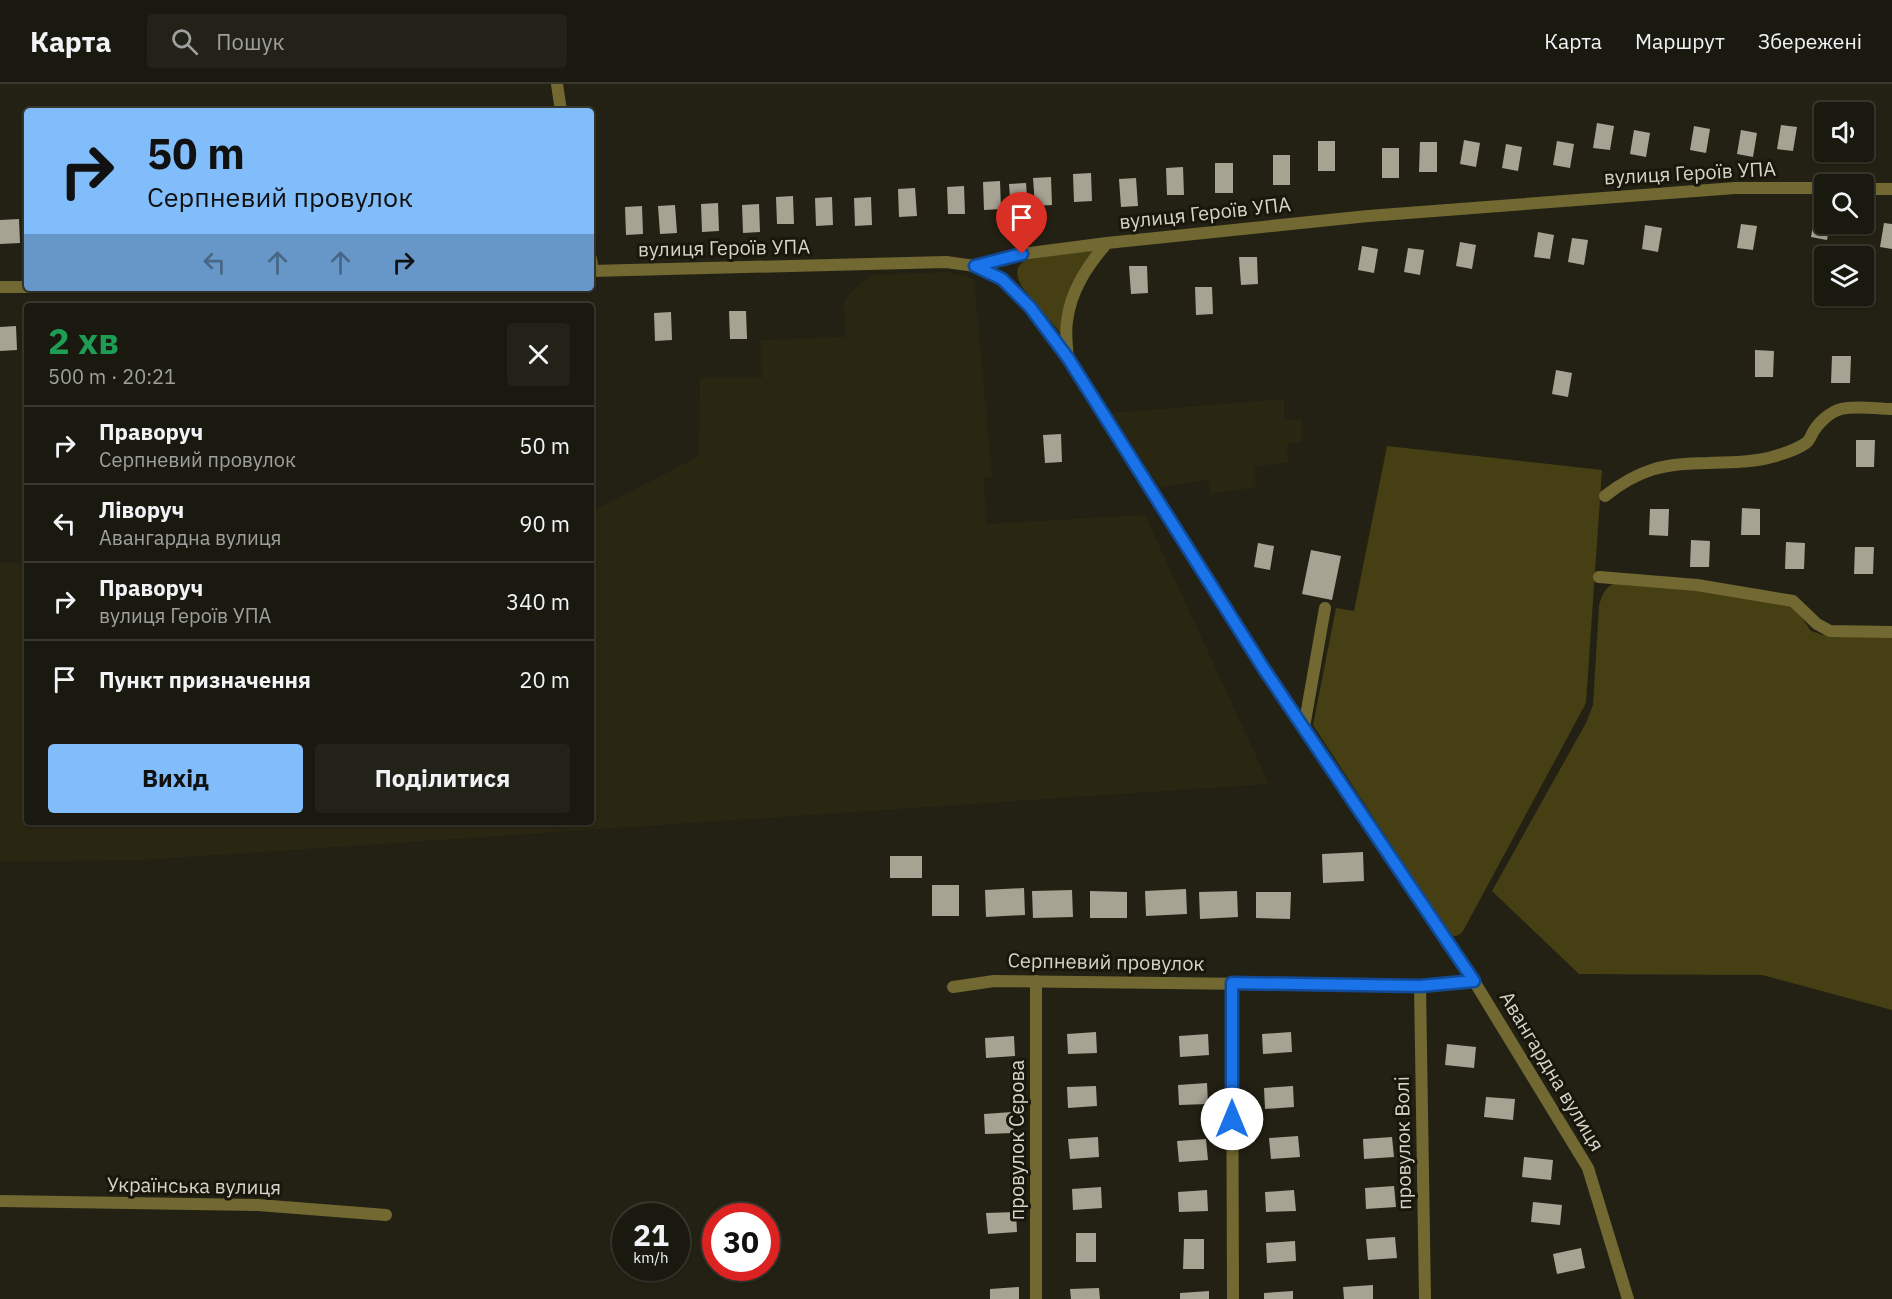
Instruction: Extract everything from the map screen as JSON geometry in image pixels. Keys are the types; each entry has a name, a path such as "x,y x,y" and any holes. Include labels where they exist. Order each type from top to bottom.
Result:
{"street":[{"path":"557,84 561,108"},
{"name":"вулиця Героїв УПА","path":"594,267 946,262 975,266 1022,254 1107,243 1368,216 1735,188 1814,188"},
{"path":"1874,189 1892,189"},
{"path":"1068,358 1066,322 1074,292 1088,265 1107,243"},
{"name":"Авангардна вулиця","path":"975,266 1002,279 1030,307 1068,358 1264,669 1474,981 1588,1168 1628,1299"},
{"path":"0,287 24,286"},
{"path":"1605,496 1625,480 1641,472 1661,467 1678,464 1733,463 1769,458 1788,452 1808,442 1814,430 1826,417 1841,409 1892,409"},
{"path":"1599,577 1697,585 1793,601 1817,624 1830,631 1892,632"},
{"path":"1304,727 1325,608"},
{"name":"Серпневий провулок","path":"953,987 994,981 1420,986 1474,981"},
{"name":"провулок Сєрова","path":"1036,981 1036,1299"},
{"path":"1232,983 1233,1299"},
{"name":"провулок Волі","path":"1420,986 1425,1299"},
{"name":"Українська вулиця","path":"0,1201 258,1205 386,1215"}],"shaded area":[{"path":"1095,249 1079,271 1066,298 1062,335 1022,287 1017,275 1019,266 1026,260"},
{"path":"948,272 974,279 992,477 984,478 986,524 1145,515 1269,784 142,860 0,862 0,562 24,564 24,825 594,825 594,510 699,456 700,378 762,378 761,340 845,337 844,301 852,291 872,275"},
{"path":"1284,399 1284,420 1302,420 1302,442 1287,444 1288,462 1254,467 1256,487 1211,494 1208,480 1159,487 1112,413"},
{"path":"1387,446 1602,470 1586,703 1463,931 1456,936 1450,935 1313,725 1336,608 1354,611"},
{"path":"1617,582 1696,590 1782,603 1796,609 1811,631 1823,635 1892,636 1892,1010 1762,975 1579,974 1492,891 1586,723 1593,705 1599,606 1605,591"}],"building":[{"path":"1597,123 1614,126 1610,150 1593,148"},
{"path":"1781,125 1797,127 1793,151 1777,149"},
{"path":"1694,126 1710,129 1706,153 1690,150"},
{"path":"1634,130 1650,133 1646,157 1630,154"},
{"path":"1741,130 1757,133 1753,157 1737,154"},
{"path":"1464,140 1480,143 1476,167 1460,164"},
{"path":"1318,141 1335,141 1335,171 1318,171"},
{"path":"1557,141 1574,144 1570,168 1553,165"},
{"path":"1420,142 1437,142 1437,172 1419,172"},
{"path":"1506,144 1522,147 1518,171 1502,168"},
{"path":"1382,148 1399,148 1399,178 1382,178"},
{"path":"1273,155 1290,155 1290,185 1273,185"},
{"path":"1215,163 1233,163 1233,193 1215,193"},
{"path":"1183,167 1184,195 1167,195 1166,168"},
{"path":"1091,173 1092,201 1074,202 1073,174"},
{"path":"1051,177 1052,205 1035,206 1033,178"},
{"path":"1136,178 1138,206 1121,207 1119,179"},
{"path":"1000,181 1001,209 984,210 983,182"},
{"path":"1026,183 1028,211 1011,212 1009,184"},
{"path":"964,186 965,214 948,214 947,187"},
{"path":"915,188 917,216 899,217 898,189"},
{"path":"793,196 794,224 777,224 776,197"},
{"path":"832,197 833,225 816,226 815,198"},
{"path":"871,197 872,225 855,226 854,198"},
{"path":"718,203 719,231 702,232 701,204"},
{"path":"759,204 760,232 743,233 742,205"},
{"path":"675,205 677,233 660,234 658,206"},
{"path":"642,206 643,234 626,235 625,207"},
{"path":"19,219 20,243 0,244 0,220"},
{"path":"1814,219 1814,234 1828,234 1827,240 1811,237"},
{"path":"1884,223 1892,224 1892,249 1880,247"},
{"path":"1741,224 1757,226 1753,250 1737,248"},
{"path":"1645,225 1662,228 1658,252 1642,249"},
{"path":"1538,232 1554,235 1550,259 1534,257"},
{"path":"1572,238 1588,240 1584,265 1568,262"},
{"path":"1460,242 1476,245 1472,269 1456,266"},
{"path":"1362,246 1378,249 1374,273 1358,270"},
{"path":"1408,248 1424,250 1420,275 1404,272"},
{"path":"1239,257 1257,257 1258,284 1241,285"},
{"path":"1129,266 1147,266 1148,293 1131,294"},
{"path":"1195,287 1212,287 1213,314 1196,315"},
{"path":"729,311 746,311 747,339 730,339"},
{"path":"671,312 672,340 655,341 654,313"},
{"path":"16,326 17,350 0,351 0,327"},
{"path":"1755,350 1774,351 1773,377 1755,377"},
{"path":"1832,356 1851,356 1850,383 1831,383"},
{"path":"1556,370 1572,373 1568,397 1552,394"},
{"path":"1061,434 1062,462 1045,463 1043,435"},
{"path":"1856,440 1875,440 1874,467 1856,467"},
{"path":"1742,508 1760,509 1760,535 1741,535"},
{"path":"1650,509 1669,509 1668,536 1649,535"},
{"path":"1691,540 1710,541 1709,567 1690,567"},
{"path":"1786,542 1805,543 1804,569 1785,569"},
{"path":"1258,543 1274,546 1270,570 1254,567"},
{"path":"1855,547 1874,547 1873,574 1854,574"},
{"path":"1311,550 1341,556 1332,600 1302,594"},
{"path":"1363,852 1364,881 1323,883 1322,854"},
{"path":"890,856 922,856 922,878 890,878"},
{"path":"932,885 959,885 959,916 932,916"},
{"path":"1024,888 1025,915 986,917 985,890"},
{"path":"1186,889 1187,914 1146,916 1145,891"},
{"path":"1072,890 1073,917 1033,918 1032,891"},
{"path":"1090,891 1127,892 1127,918 1090,918"},
{"path":"1237,891 1238,917 1200,919 1199,892"},
{"path":"1256,892 1291,892 1290,919 1256,918"},
{"path":"1096,1032 1097,1053 1068,1054 1067,1034"},
{"path":"1291,1032 1292,1052 1263,1054 1262,1034"},
{"path":"1208,1034 1209,1055 1180,1057 1179,1036"},
{"path":"1014,1036 1015,1056 986,1058 985,1038"},
{"path":"1447,1044 1476,1047 1474,1068 1445,1065"},
{"path":"1207,1083 1208,1104 1179,1105 1178,1085"},
{"path":"1096,1086 1097,1106 1068,1108 1067,1087"},
{"path":"1293,1086 1294,1107 1265,1109 1264,1088"},
{"path":"1486,1097 1515,1099 1513,1120 1484,1117"},
{"path":"1012,1112 1014,1133 985,1134 984,1114"},
{"path":"1298,1136 1300,1157 1271,1159 1269,1138"},
{"path":"1098,1137 1099,1157 1070,1159 1068,1139"},
{"path":"1392,1137 1394,1157 1364,1159 1363,1139"},
{"path":"1206,1139 1208,1160 1179,1162 1177,1141"},
{"path":"1524,1157 1553,1160 1551,1180 1522,1177"},
{"path":"1394,1186 1396,1207 1366,1209 1365,1188"},
{"path":"1101,1187 1102,1208 1073,1210 1072,1189"},
{"path":"1207,1190 1208,1211 1179,1212 1178,1192"},
{"path":"1294,1190 1296,1211 1266,1212 1265,1192"},
{"path":"1533,1202 1562,1205 1560,1225 1531,1222"},
{"path":"1016,1212 1017,1232 988,1234 986,1213"},
{"path":"1076,1233 1096,1233 1096,1262 1076,1262"},
{"path":"1395,1237 1397,1258 1368,1260 1366,1239"},
{"path":"1184,1239 1204,1239 1204,1269 1183,1269"},
{"path":"1295,1241 1296,1261 1267,1263 1266,1243"},
{"path":"1581,1248 1585,1268 1557,1274 1553,1254"},
{"path":"1373,1285 1373,1299 1344,1299 1343,1287"},
{"path":"1019,1287 1019,1299 990,1299 990,1289"},
{"path":"1099,1288 1100,1299 1071,1299 1070,1289"},
{"path":"1209,1291 1209,1299 1180,1299 1180,1293"},
{"path":"1293,1291 1293,1299 1264,1299 1264,1293"}],"route":[{"path":"1022,254 975,266 1002,279 1030,307 1068,358 1264,669 1474,981 1420,986 1232,983 1232,1119"}]}
